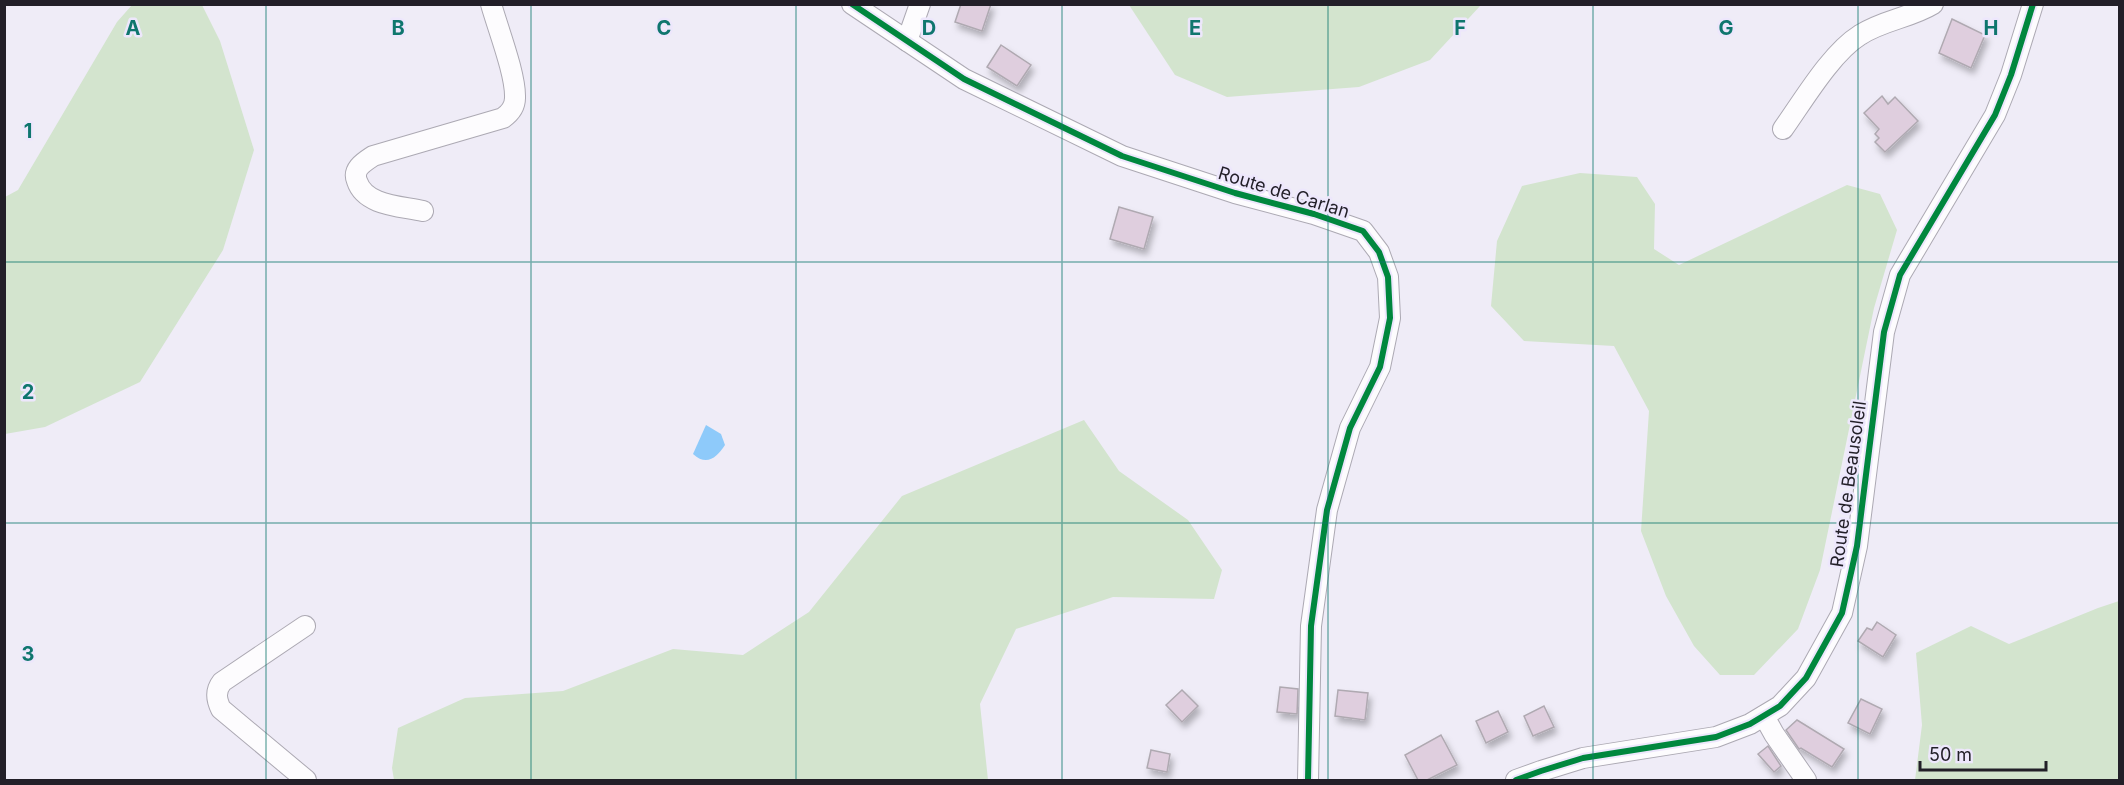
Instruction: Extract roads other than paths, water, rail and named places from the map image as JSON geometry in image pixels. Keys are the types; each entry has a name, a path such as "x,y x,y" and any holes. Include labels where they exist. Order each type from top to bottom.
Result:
{"street":[{"path":"423,211 371,199 360,189 355,177 359,165 373,156 503,118 511,112 516,100 513,79 491,4"},
{"name":"Route de Carlan","path":"852,4 964,80 1122,156 1234,193 1314,214 1363,231 1379,252 1388,277 1390,318 1380,367 1350,428 1327,510 1311,626 1308,780"},
{"path":"907,41 920,4"},
{"path":"1783,129 1825,71 1849,43 1881,24 1906,17 1933,4"},
{"name":"Route de Beausoleil","path":"1516,780 1583,758 1716,737 1750,724 1780,706 1806,678 1842,613 1857,546 1884,332 1900,275 1995,115 2011,75 2032,4"},
{"path":"305,626 222,682 217,688 217,700 221,709 306,780"},
{"path":"1764,716 1806,780"}],"water":[{"path":"706,425 721,434 725,445 715,457 703,460 693,454"}]}
